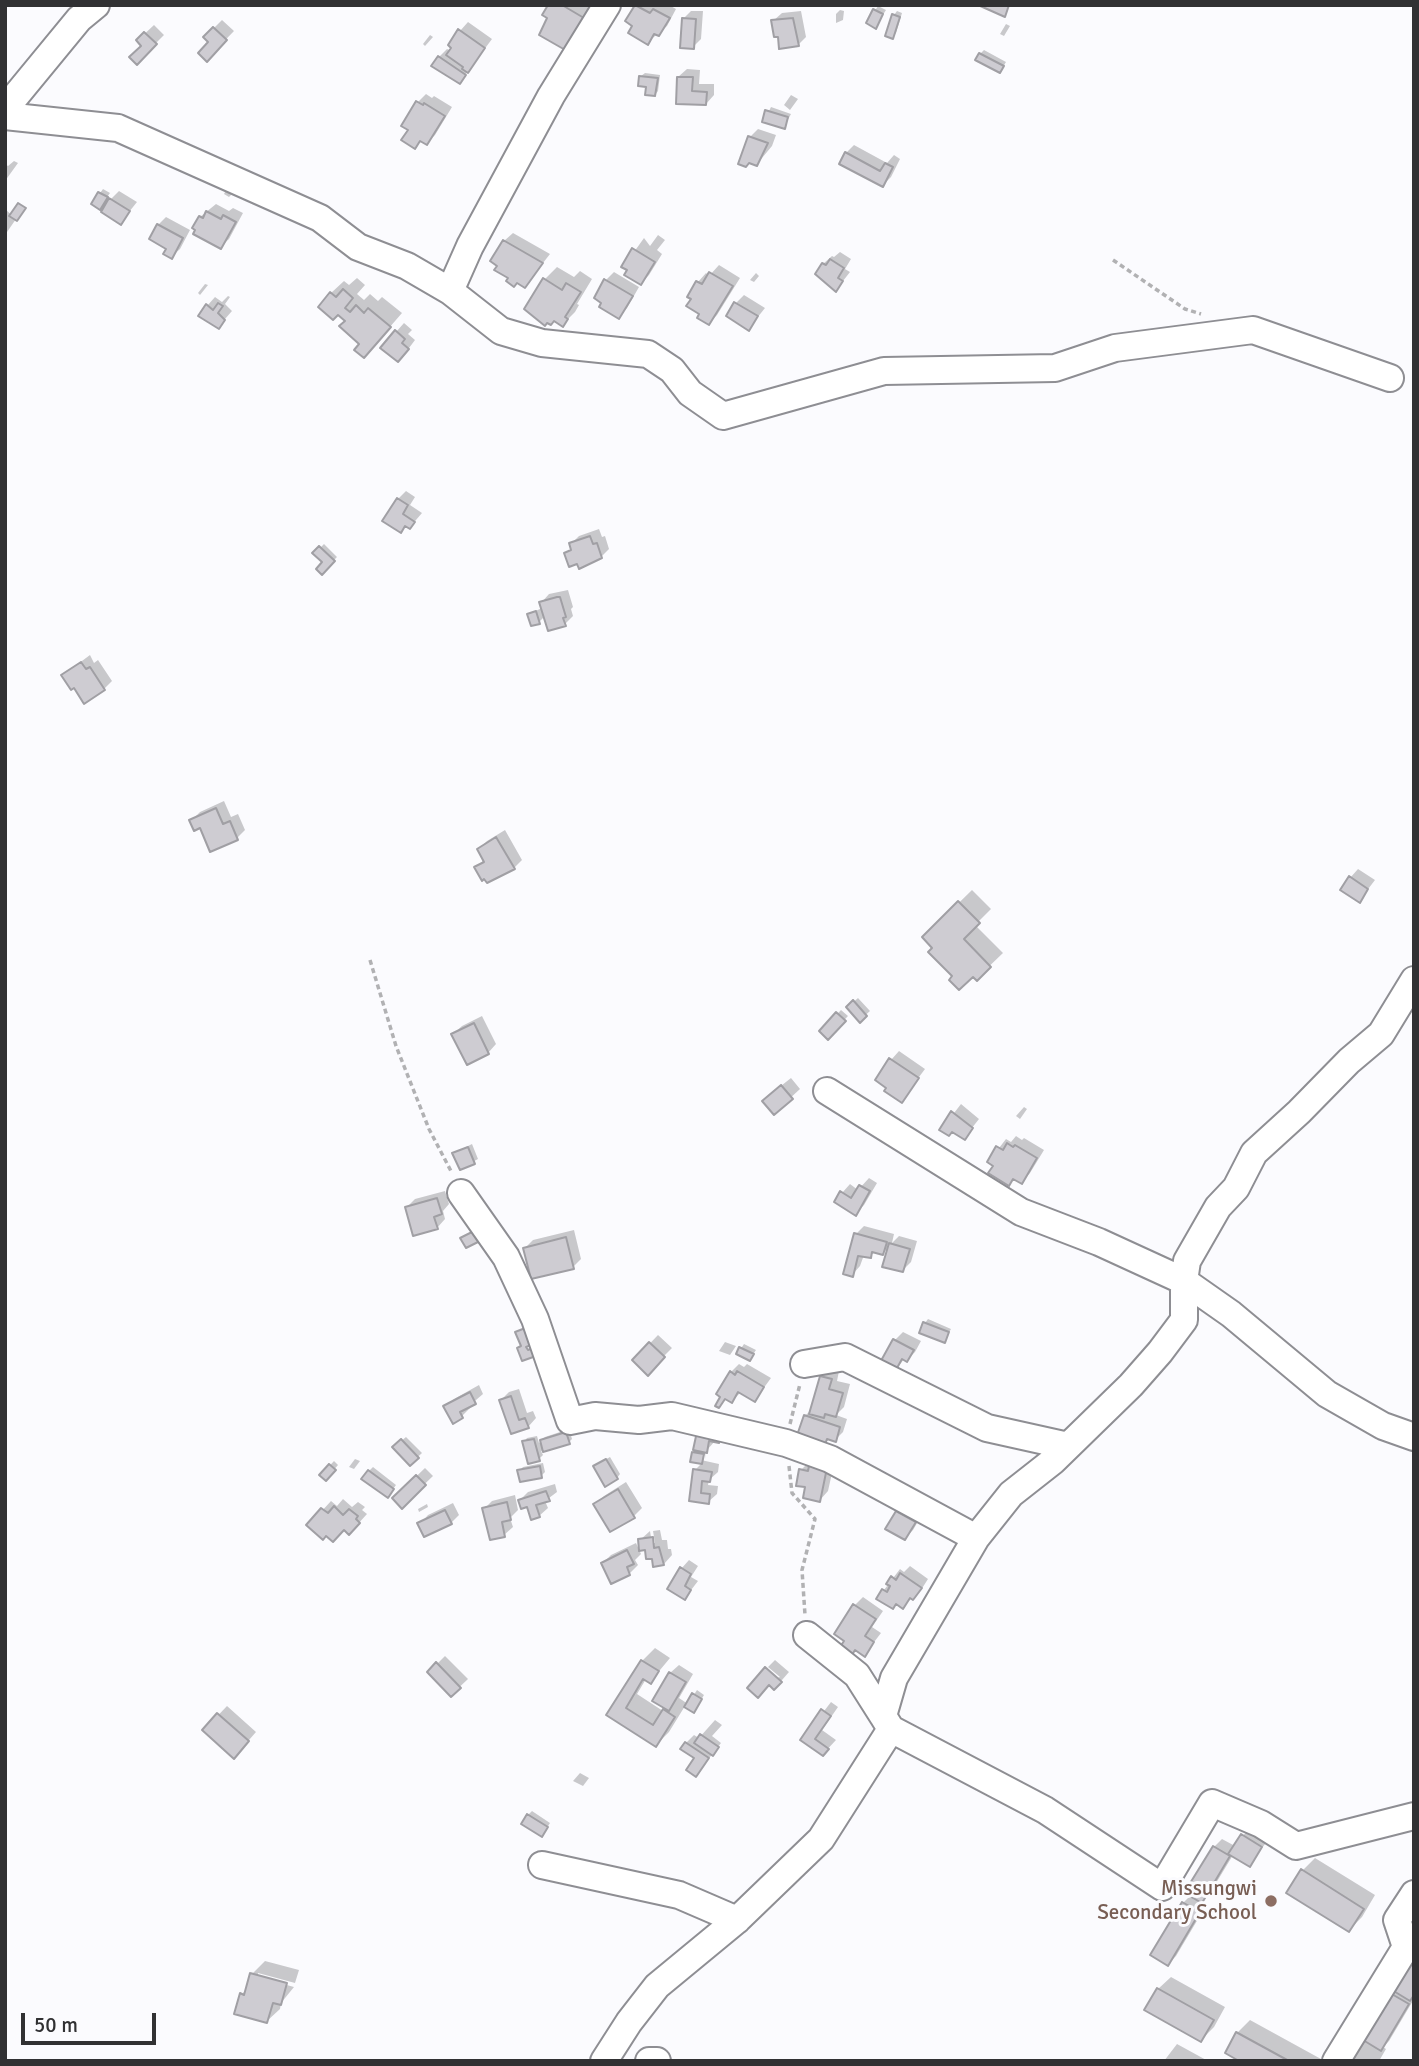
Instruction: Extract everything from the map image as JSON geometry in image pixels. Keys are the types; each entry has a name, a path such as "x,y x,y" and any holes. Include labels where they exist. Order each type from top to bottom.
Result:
{"street":[{"path":"5,109 79,19 96,5"},
{"path":"450,291 470,246 551,96 607,5"},
{"path":"5,116 118,128 320,218 358,247 407,266 450,291 501,331 542,342 648,354 672,370 690,393 723,416 884,370 1055,368 1115,348 1253,330 1390,378"},
{"path":"604,2061 657,1986 737,1920 821,1839 887,1722 894,1678 976,1538 1011,1494 1068,1446 1131,1385 1160,1352 1184,1320 1187,1261 1218,1207 1236,1188 1254,1153 1349,1061 1381,1034 1414,980"},
{"path":"827,1091 1021,1212 1099,1241 1184,1281 1231,1314 1327,1394 1383,1426 1414,1437"},
{"path":"461,1193 506,1257 535,1319 570,1421 595,1416 639,1420 673,1416 786,1443 830,1460 976,1538"},
{"path":"804,1364 845,1357 987,1428 1068,1446"},
{"path":"807,1635 857,1675 887,1722 1045,1810 1162,1887 1212,1803 1261,1824 1296,1846 1414,1816"},
{"path":"542,1865 678,1895 737,1920"},
{"path":"1336,2061 1406,1947 1397,1920 1414,1894"},
{"path":"649,2061 657,2061"}],"path":[{"path":"1113,260 1185,309 1208,316"},
{"path":"370,960 396,1046 429,1129 461,1193"},
{"path":"804,1364 786,1443 792,1493 815,1519 802,1570 807,1635"}],"building":[{"path":"548,5 562,5 584,18 567,51 539,35 547,18 542,15"},
{"path":"635,5 650,13 653,9 670,18 659,36 654,34 648,45 628,33 632,26 625,21"},
{"path":"978,5 1009,5 1005,17"},
{"path":"873,9 883,14 876,29 866,23"},
{"path":"892,14 900,17 893,39 885,36"},
{"path":"682,18 696,19 694,49 680,48"},
{"path":"793,18 799,46 779,49 778,37 774,37 771,20"},
{"path":"213,27 227,40 207,62 198,53 208,42 203,37"},
{"path":"458,29 485,48 468,73 446,55 451,48 448,45"},
{"path":"144,32 157,44 137,65 129,57 141,46 136,40"},
{"path":"979,53 1004,66 1000,73 975,60"},
{"path":"438,56 466,75 460,84 431,66"},
{"path":"639,76 658,78 655,96 645,95 646,87 638,86"},
{"path":"677,77 693,77 692,91 707,92 706,105 676,104"},
{"path":"416,101 445,116 427,145 420,141 415,149 401,140 408,130 401,126"},
{"path":"765,110 788,117 785,129 762,122"},
{"path":"748,136 768,143 757,166 749,163 746,167 738,164"},
{"path":"845,152 880,171 885,163 893,167 883,187 839,164"},
{"path":"98,192 108,197 100,210 91,204"},
{"path":"109,198 130,211 121,225 101,212"},
{"path":"18,203 26,208 17,221 9,216"},
{"path":"206,211 221,219 223,215 236,222 221,249 193,234 195,230 192,228 199,216 203,218"},
{"path":"157,224 183,238 172,259 163,254 166,249 149,239"},
{"path":"503,240 543,263 525,288 517,283 514,287 506,281 508,278 494,270 497,266 490,261"},
{"path":"632,248 655,262 641,285 624,275 627,270 621,267"},
{"path":"830,259 844,268 838,278 843,281 836,292 815,274 822,263 826,265"},
{"path":"709,272 733,286 709,325 697,318 699,314 686,306 691,299 687,297 696,281 702,284"},
{"path":"543,278 562,290 566,283 581,292 565,317 568,319 563,327 554,321 545,326 524,309"},
{"path":"604,279 633,296 619,319 599,307 601,303 594,298"},
{"path":"343,289 353,298 345,308 350,312 356,305 364,313 368,308 391,327 364,358 354,350 359,344 339,326 345,321 338,315 333,320 318,307 330,292 336,297"},
{"path":"734,302 758,316 749,331 726,316"},
{"path":"218,303 223,306 218,313 225,320 219,329 198,316 206,304 213,310"},
{"path":"395,330 405,339 402,343 409,349 398,362 380,348"},
{"path":"397,498 408,505 403,514 415,522 410,529 405,526 401,533 382,521"},
{"path":"590,536 593,544 597,543 602,558 579,569 577,564 569,567 564,553 571,550 569,543"},
{"path":"319,546 335,561 322,575 316,569 322,562 312,553"},
{"path":"560,597 566,626 548,631 539,602"},
{"path":"536,611 540,624 531,626 527,614"},
{"path":"81,662 86,669 90,667 105,690 84,704 74,688 71,690 61,675"},
{"path":"216,808 223,824 230,821 238,840 210,852 200,828 194,831 189,820"},
{"path":"496,837 515,869 487,883 484,879 482,881 474,867 484,862 477,849"},
{"path":"1349,876 1368,889 1360,903 1340,890"},
{"path":"958,901 980,923 964,939 991,967 977,981 973,977 959,990 949,980 952,976 928,952 932,948 922,937"},
{"path":"853,1000 867,1016 860,1023 846,1007"},
{"path":"836,1012 846,1021 828,1040 819,1031"},
{"path":"474,1023 489,1054 467,1065 451,1034"},
{"path":"889,1058 919,1078 902,1103 884,1091 886,1088 875,1080"},
{"path":"781,1085 793,1099 774,1115 762,1101"},
{"path":"951,1111 973,1128 965,1140 952,1132 949,1136 939,1130"},
{"path":"1007,1143 1037,1158 1022,1184 1013,1179 1009,1186 988,1173 993,1166 987,1162 996,1146 1003,1150"},
{"path":"468,1147 475,1164 460,1170 452,1153"},
{"path":"859,1185 870,1191 856,1216 834,1202 840,1191 851,1198"},
{"path":"437,1198 442,1214 434,1217 438,1229 413,1236 405,1207"},
{"path":"476,1230 482,1240 466,1248 460,1238"},
{"path":"854,1233 887,1242 883,1255 872,1252 871,1258 858,1256 853,1277 843,1274"},
{"path":"566,1237 574,1269 531,1279 523,1248"},
{"path":"889,1243 910,1249 903,1272 882,1267"},
{"path":"923,1322 949,1332 945,1343 919,1333"},
{"path":"528,1327 534,1344 526,1347 528,1350 533,1348 536,1356 522,1361 517,1348 521,1346 515,1332"},
{"path":"893,1339 914,1350 907,1362 902,1359 892,1377 877,1368"},
{"path":"649,1342 665,1357 648,1376 632,1360"},
{"path":"739,1347 754,1354 750,1361 736,1354"},
{"path":"730,1371 735,1375 737,1371 764,1387 755,1402 738,1392 732,1403 725,1399 719,1408 715,1406 720,1397 716,1394"},
{"path":"820,1376 832,1379 829,1389 843,1393 836,1417 825,1414 824,1418 809,1414"},
{"path":"470,1392 476,1404 460,1412 463,1418 453,1424 443,1406"},
{"path":"511,1396 519,1420 525,1418 529,1428 511,1434 499,1400"},
{"path":"804,1415 840,1427 836,1442 827,1439 824,1447 794,1444"},
{"path":"698,1427 721,1431 719,1443 709,1441 707,1453 693,1450"},
{"path":"566,1432 570,1444 543,1452 540,1440"},
{"path":"401,1439 419,1458 410,1466 392,1447"},
{"path":"534,1439 540,1461 528,1464 522,1441"},
{"path":"692,1452 704,1454 702,1464 690,1462"},
{"path":"606,1459 618,1479 605,1487 593,1466"},
{"path":"810,1460 828,1463 820,1502 803,1498 805,1487 796,1486 799,1469 808,1471"},
{"path":"329,1464 336,1470 326,1481 319,1475"},
{"path":"540,1466 542,1478 520,1482 517,1470"},
{"path":"693,1469 712,1472 710,1482 702,1481 701,1493 710,1494 709,1504 689,1501"},
{"path":"368,1470 394,1489 388,1498 361,1479"},
{"path":"416,1475 426,1485 402,1509 392,1498"},
{"path":"618,1489 635,1518 610,1532 593,1504"},
{"path":"546,1491 550,1501 536,1505 540,1517 531,1520 527,1507 521,1509 518,1500"},
{"path":"507,1502 511,1520 502,1522 505,1537 490,1540 482,1508"},
{"path":"334,1506 343,1515 349,1509 358,1516 356,1519 360,1523 349,1535 344,1530 333,1542 326,1536 323,1540 306,1525 321,1508 328,1513"},
{"path":"445,1510 452,1524 424,1537 417,1523"},
{"path":"896,1511 916,1522 905,1540 885,1529"},
{"path":"653,1537 654,1548 659,1547 664,1565 653,1567 652,1559 646,1559 645,1550 639,1551 638,1539"},
{"path":"627,1550 634,1564 627,1567 630,1575 611,1584 601,1563"},
{"path":"680,1567 691,1574 685,1586 691,1590 685,1600 667,1589"},
{"path":"900,1573 922,1588 913,1600 910,1598 903,1609 896,1604 893,1609 876,1599 882,1589 887,1592 890,1586 886,1584 891,1576 896,1580"},
{"path":"853,1604 876,1619 865,1636 874,1642 865,1657 855,1650 852,1655 840,1647 844,1641 834,1634"},
{"path":"641,1660 659,1671 651,1684 643,1679 626,1708 653,1725 663,1709 675,1717 656,1747 606,1715"},
{"path":"436,1662 461,1688 451,1697 427,1672"},
{"path":"765,1667 782,1682 774,1690 769,1685 758,1698 747,1688"},
{"path":"669,1672 686,1682 669,1711 652,1701"},
{"path":"692,1693 702,1699 694,1713 684,1707"},
{"path":"821,1709 831,1716 815,1739 829,1749 823,1756 800,1740"},
{"path":"217,1713 249,1741 234,1759 202,1730"},
{"path":"700,1734 719,1747 713,1756 694,1743"},
{"path":"685,1742 709,1758 696,1777 686,1770 694,1758 680,1749"},
{"path":"527,1814 548,1827 542,1837 521,1824"},
{"path":"1241,1834 1262,1847 1250,1867 1228,1854"},
{"path":"1213,1846 1230,1856 1202,1903 1184,1893"},
{"path":"1301,1869 1364,1909 1349,1932 1286,1893"},
{"path":"1182,1902 1200,1912 1168,1966 1150,1955"},
{"path":"1411,1959 1414,1961 1414,1995 1410,2001 1392,1990"},
{"path":"250,1973 287,1983 281,2005 273,2003 267,2023 234,2014 240,1993 244,1995"},
{"path":"1157,1988 1214,2020 1201,2042 1144,2010"},
{"path":"1390,1993 1409,2004 1381,2051 1363,2040"},
{"path":"1236,2032 1289,2061 1239,2061 1225,2053"}],"place":[{"name":"Missungwi Secondary School","path":"1271,1901"}]}
